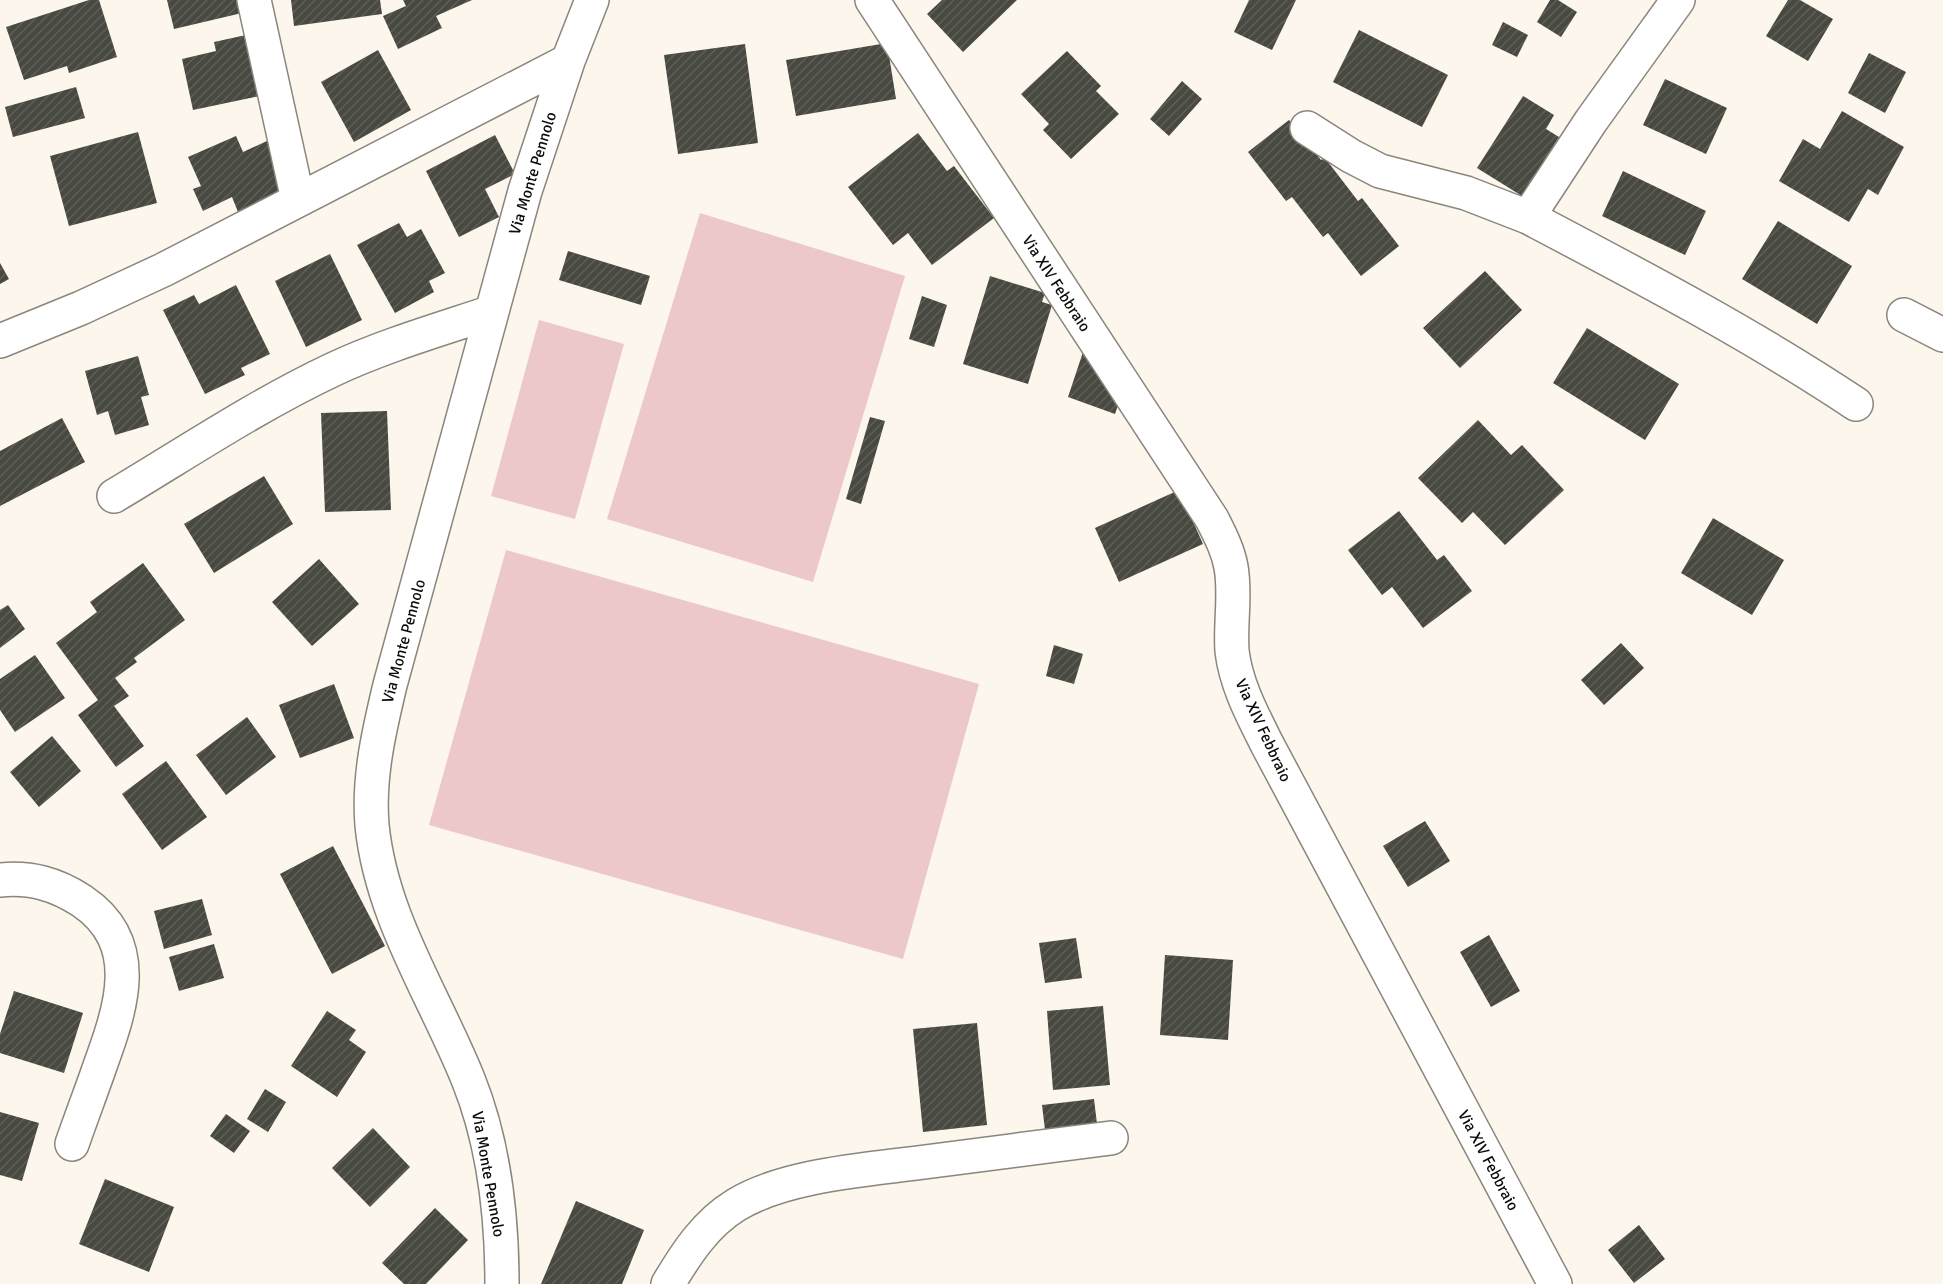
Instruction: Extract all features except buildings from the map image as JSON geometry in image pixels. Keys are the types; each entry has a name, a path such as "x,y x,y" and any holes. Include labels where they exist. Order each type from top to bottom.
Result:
{"street":[{"path":"254,0 298,200"},
{"name":"Via Monte Pennolo","path":"502,1284 502,1246 498,1208 482,1121 461,1062 396,921 375,842 371,809 372,778 390,686 530,175 568,61 592,0"},
{"name":"Via XIV Febbraio","path":"872,0 1212,519 1224,542 1231,569 1233,652 1237,676 1246,700 1555,1284"},
{"path":"1528,217 1591,121 1678,0"},
{"path":"0,341 90,304 163,270 568,61"},
{"path":"1306,128 1380,171 1466,193 1528,217 1734,328 1856,404"},
{"path":"114,496 254,411 334,370 413,338 492,312"},
{"path":"1904,315 1943,335"},
{"path":"0,880 28,879 49,884 70,894 106,923 119,950 123,980 115,1025 72,1144"},
{"path":"668,1284 690,1250 717,1219 744,1200 780,1187 854,1172 1111,1138"}],"shaded area":[{"path":"700,213 905,276 813,582 607,519"},
{"path":"539,320 624,344 575,519 491,496"},
{"path":"506,550 979,684 903,959 429,825"}]}
